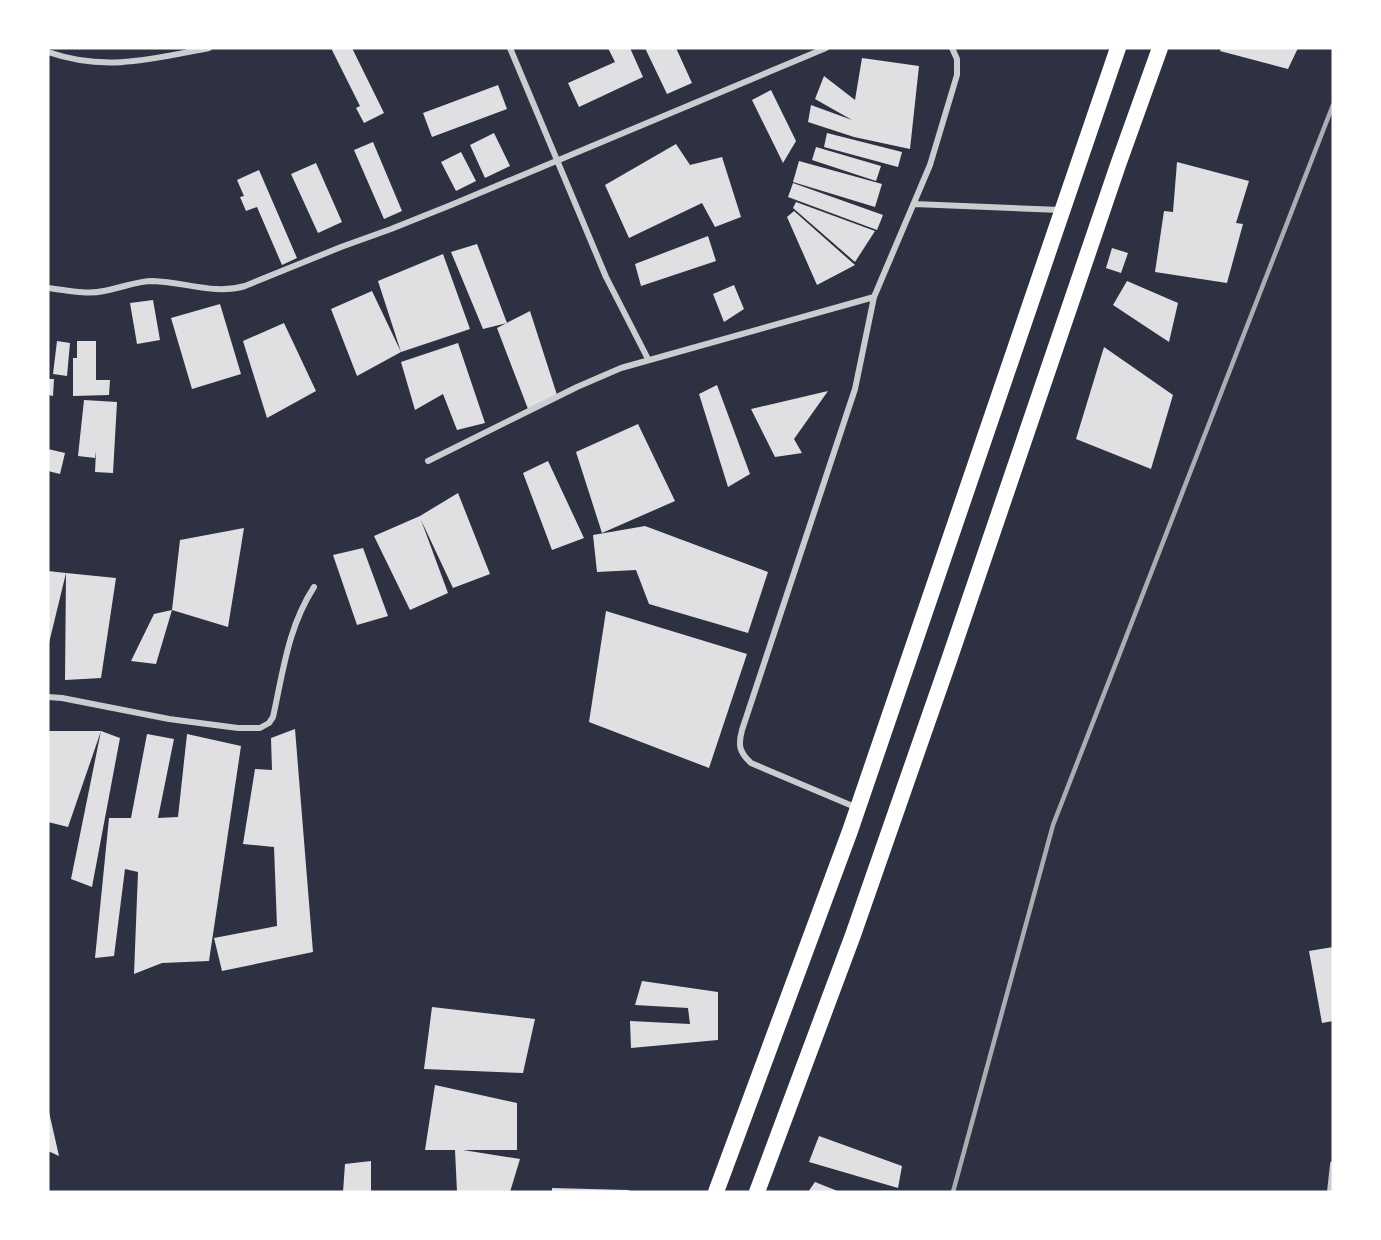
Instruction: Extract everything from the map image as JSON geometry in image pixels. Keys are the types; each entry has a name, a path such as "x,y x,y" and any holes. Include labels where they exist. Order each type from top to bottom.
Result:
{"highway":[{"path":"716,1192 858,808 1118,48"},
{"path":"757,1192 861,912 1160,48"}],"street":[{"path":"48,52 72,61 129,63 209,48"},
{"path":"510,48 606,277 648,359"},
{"path":"48,288 94,292 154,281 232,290 391,230 826,48"},
{"path":"858,808 751,763 742,755 739,744 855,389 874,297 930,165 957,75 957,59 952,48"},
{"path":"914,204 1062,210"},
{"path":"428,461 577,387 648,359 874,297"},
{"path":"48,697 208,725 260,728 269,723 273,717 289,642 296,620 314,587"},
{"path":"1330,1192 1333,1164"}],"building":[{"path":"331,48 352,48 384,113 364,123 356,108 360,106"},
{"path":"608,48 630,48 643,77 579,107 568,83 615,62"},
{"path":"645,48 676,48 692,83 667,94"},
{"path":"1221,48 1298,48 1288,69 1220,51"},
{"path":"862,58 919,66 910,149 854,137 808,122 811,105 852,120 815,99 824,76 855,100"},
{"path":"498,85 507,109 432,137 423,113"},
{"path":"771,90 796,141 783,163 752,100"},
{"path":"494,133 510,166 485,178 470,145"},
{"path":"827,133 902,152 898,167 824,147"},
{"path":"373,142 402,211 384,219 354,150"},
{"path":"676,144 690,165 722,157 741,217 715,227 702,203 629,238 605,185"},
{"path":"816,147 881,166 876,181 812,160"},
{"path":"461,152 476,181 456,191 441,162"},
{"path":"799,161 882,184 875,207 793,182"},
{"path":"1177,162 1249,181 1236,223 1243,224 1227,283 1155,272 1164,211 1173,212"},
{"path":"316,163 342,222 318,233 291,174"},
{"path":"259,170 297,258 282,265 257,207 246,211 240,197 244,196 237,180"},
{"path":"793,183 883,215 877,230 788,197"},
{"path":"796,202 875,231 855,262 793,208"},
{"path":"794,211 855,265 817,285 787,217"},
{"path":"708,236 716,261 641,286 635,264"},
{"path":"477,244 507,323 483,329 451,252"},
{"path":"1112,248 1128,253 1121,273 1106,268"},
{"path":"443,254 470,329 401,352 378,281"},
{"path":"1127,281 1178,303 1169,342 1113,305"},
{"path":"734,285 744,309 724,322 713,294"},
{"path":"372,291 401,352 357,376 331,309"},
{"path":"153,300 160,340 137,344 130,303"},
{"path":"220,304 241,374 192,389 171,318"},
{"path":"530,311 558,398 528,409 497,328"},
{"path":"284,323 316,391 267,418 243,341"},
{"path":"57,341 70,343 67,376 53,374"},
{"path":"77,341 96,341 96,380 110,380 109,395 73,396 73,358 77,358"},
{"path":"458,343 485,423 457,430 443,394 415,410 401,362"},
{"path":"1104,347 1173,395 1151,469 1076,439"},
{"path":"48,379 54,379 53,396 48,395"},
{"path":"717,385 750,474 728,487 699,394"},
{"path":"828,391 794,439 802,453 775,457 751,409"},
{"path":"84,400 117,402 113,473 95,472 96,451 95,458 78,456"},
{"path":"638,424 675,501 602,533 576,452"},
{"path":"48,449 65,453 60,474 48,471"},
{"path":"548,461 584,538 552,550 523,473"},
{"path":"458,493 490,574 453,588 421,520 448,593 410,610 374,536 420,516"},
{"path":"645,526 768,572 748,633 649,604 636,570 597,572 593,535"},
{"path":"244,528 228,627 172,610 180,540"},
{"path":"363,548 388,616 357,625 333,555"},
{"path":"48,571 66,573 49,643 48,642"},
{"path":"66,573 116,578 101,678 65,680"},
{"path":"172,610 156,664 131,661 154,614"},
{"path":"606,611 747,654 709,768 589,722"},
{"path":"295,729 313,952 222,971 214,938 277,926 274,847 243,844 255,769 272,770 271,738"},
{"path":"48,731 101,731 68,827 48,822"},
{"path":"101,731 120,738 92,887 71,879"},
{"path":"147,734 174,739 158,818 178,817 187,734 241,746 209,961 162,963 134,974 138,872 125,869 114,956 95,958 109,818 131,818"},
{"path":"1333,947 1333,1021 1322,1023 1309,951"},
{"path":"642,981 718,992 718,1040 631,1048 630,1021 690,1024 688,1008 635,1005"},
{"path":"432,1007 535,1019 523,1073 424,1069"},
{"path":"435,1085 517,1103 517,1150 463,1150 520,1159 510,1192 457,1192 455,1150 425,1150"},
{"path":"49,1112 59,1156 48,1151"},
{"path":"819,1136 902,1166 898,1188 809,1162"},
{"path":"371,1161 371,1192 343,1192 345,1164"},
{"path":"815,1182 840,1192 808,1192"},
{"path":"552,1188 629,1190 630,1192 552,1192"}],"railway":[{"path":"953,1192 1053,825 1333,105"}]}
